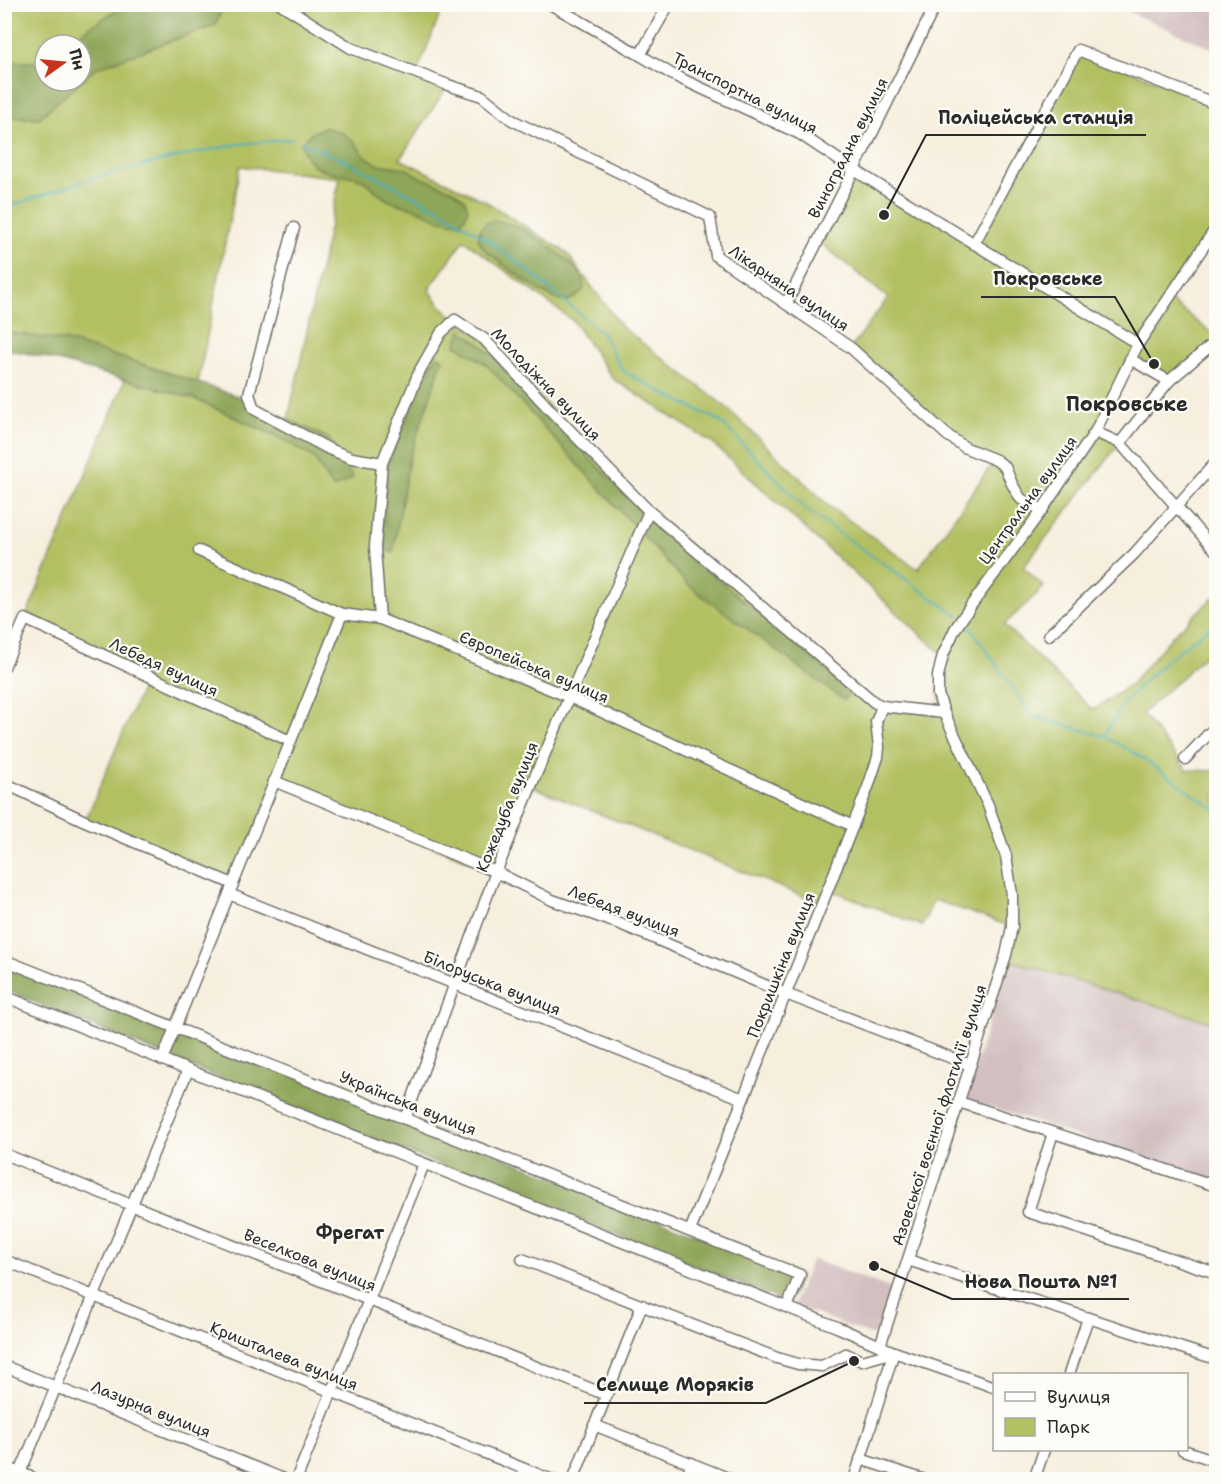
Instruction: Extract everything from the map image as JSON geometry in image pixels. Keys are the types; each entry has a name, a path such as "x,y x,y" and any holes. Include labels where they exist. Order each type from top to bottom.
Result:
{"street":[{"name":"Лікарняна вулиця","path":"281,4 351,48 448,86 482,96 512,120 710,217 716,256 851,348 947,435 966,448 996,460 1005,467 1021,498 1042,510"},
{"name":"Транспортна вулиця","path":"550,4 673,75 800,134 854,170 1138,344"},
{"path":"640,55 669,4"},
{"name":"Виноградна вулиця","path":"786,304 936,4"},
{"path":"974,244 1078,50 1216,104"},
{"path":"294,228 249,394 254,409 329,449 352,458 382,463 375,547 380,619"},
{"name":"Центральна вулиця","path":"944,713 938,694 938,676 943,655 955,629 1042,510 1095,432 1138,344 1216,228"},
{"name":"Молодіжна вулиця","path":"382,463 420,370 441,333 455,320 484,339 649,511 873,702 882,706 944,713"},
{"path":"1120,443 1169,381 1216,341"},
{"path":"1130,359 1169,381"},
{"path":"1095,432 1120,443 1216,551"},
{"path":"1049,635 1134,554 1216,462"},
{"name":"Кожедуба вулиця","path":"405,1119 496,872 649,511"},
{"name":"Європейська вулиця","path":"199,551 342,614 380,619 569,697 853,826"},
{"path":"162,1059 342,614"},
{"name":"Лебедя вулиця","path":"4,668 25,619 290,741"},
{"name":"Покришкіна вулиця","path":"690,1231 853,826 878,757 876,722 882,706"},
{"name":"Азовської воєнної флотилії вулиця","path":"880,1346 968,1064 1006,955 1012,927 1012,895 999,834 988,805 944,713"},
{"path":"1185,759 1216,726"},
{"name":"Лебедя вулиця","path":"274,781 496,872 552,900 620,924 786,994 968,1064"},
{"name":"Білоруська вулиця","path":"4,783 231,889 455,984 743,1099"},
{"name":"Українська вулиця","path":"4,960 800,1275 787,1307"},
{"path":"4,996 787,1307 894,1352 993,1387"},
{"path":"20,1473 188,1070"},
{"path":"958,1102 1216,1186"},
{"path":"1053,1132 1028,1212 1216,1273"},
{"name":"Веселкова вулиця","path":"4,1154 604,1394"},
{"path":"297,1479 424,1164"},
{"path":"522,1259 777,1358 798,1364 822,1366 846,1354 854,1335"},
{"name":"Кришталева вулиця","path":"4,1260 552,1479"},
{"path":"908,1260 1216,1359"},
{"path":"573,1479 642,1305"},
{"path":"1069,1373 1088,1318"},
{"path":"846,1354 862,1361 894,1352"},
{"path":"854,1479 894,1352"},
{"name":"Лазурна вулиця","path":"4,1366 286,1479"},
{"path":"594,1425 733,1479"},
{"path":"1034,1479 1043,1451"},
{"path":"1188,1451 1216,1461"},
{"path":"860,1459 925,1479"},
{"path":"685,1479 692,1463"},
{"path":"4,1466 38,1479"}],"shaded area":[{"path":"1113,5 1216,5 1216,50"},
{"path":"1009,960 1216,1024 1216,1181 964,1099"},
{"path":"812,1259 895,1290 880,1331 876,1335 870,1335 793,1305"}],"green space":[{"path":"5,5 423,5 441,12 417,73 448,85 400,159 485,201 566,252 622,327 726,407 829,506 918,569 995,460 966,448 851,348 888,298 818,241 854,170 974,243 1078,50 1216,104 1216,228 1168,299 1216,336 1216,341 1169,381 1130,359 1096,432 1120,443 1023,567 1044,587 1004,625 1093,710 1131,684 1174,634 1216,595 1216,645 1142,714 1187,770 1216,771 1216,1024 1009,960 1012,927 934,900 922,926 829,889 822,904 531,786 496,872 274,781 233,884 85,821 147,676 25,619 125,380 45,357 5,349","holes":["240,166 340,178 288,419 329,439 313,457 284,440 195,399","464,240 573,321 613,379 711,442 943,655 938,694 944,713 873,702 649,511 484,339 461,323 434,297 429,289"]},
{"path":"124,5 223,5 216,25 93,71 93,33 81,33"},
{"path":"5,62 33,62 33,93 68,93 39,118 5,117"},
{"path":"325,127 342,133 354,141 363,154 377,164 405,168 420,177 453,190 465,200 468,209 465,217 460,223 442,220 386,199 360,179 316,167 307,157 301,145 312,133"},
{"path":"494,220 512,225 551,248 578,272 583,279 584,289 570,300 556,299 535,288 512,271 485,250 478,239 482,227"},
{"path":"461,330 484,347 655,526 852,692 844,700 689,586 487,365 456,345"},
{"path":"5,332 68,341 243,398 329,439 353,478 333,488 313,457 284,440 195,399 45,357 5,349"},
{"path":"437,355 443,359 409,459 393,553 381,548 387,466 427,372"},
{"path":"4,960 800,1275 789,1303 190,1066 5,990"}],"waterway":[{"path":"4,208 99,176 177,157 238,144 292,139"},
{"path":"301,142 350,163 443,211 491,242 602,333 623,371 720,421 808,511 960,617"},
{"path":"964,620 1032,716 1104,736 1138,755 1216,810"},
{"path":"1104,736 1127,698 1167,660 1216,622"}],"place":[{"name":"Поліцейська станція","path":"884,215"},
{"name":"Покровське","path":"1154,364"},
{"name":"Нова Пошта №1","path":"874,1266"},
{"name":"Селище Моряків","path":"854,1361"}],"district":[{"name":"Покровське","path":"1127,404"},
{"name":"Фрегат","path":"350,1233"}]}
